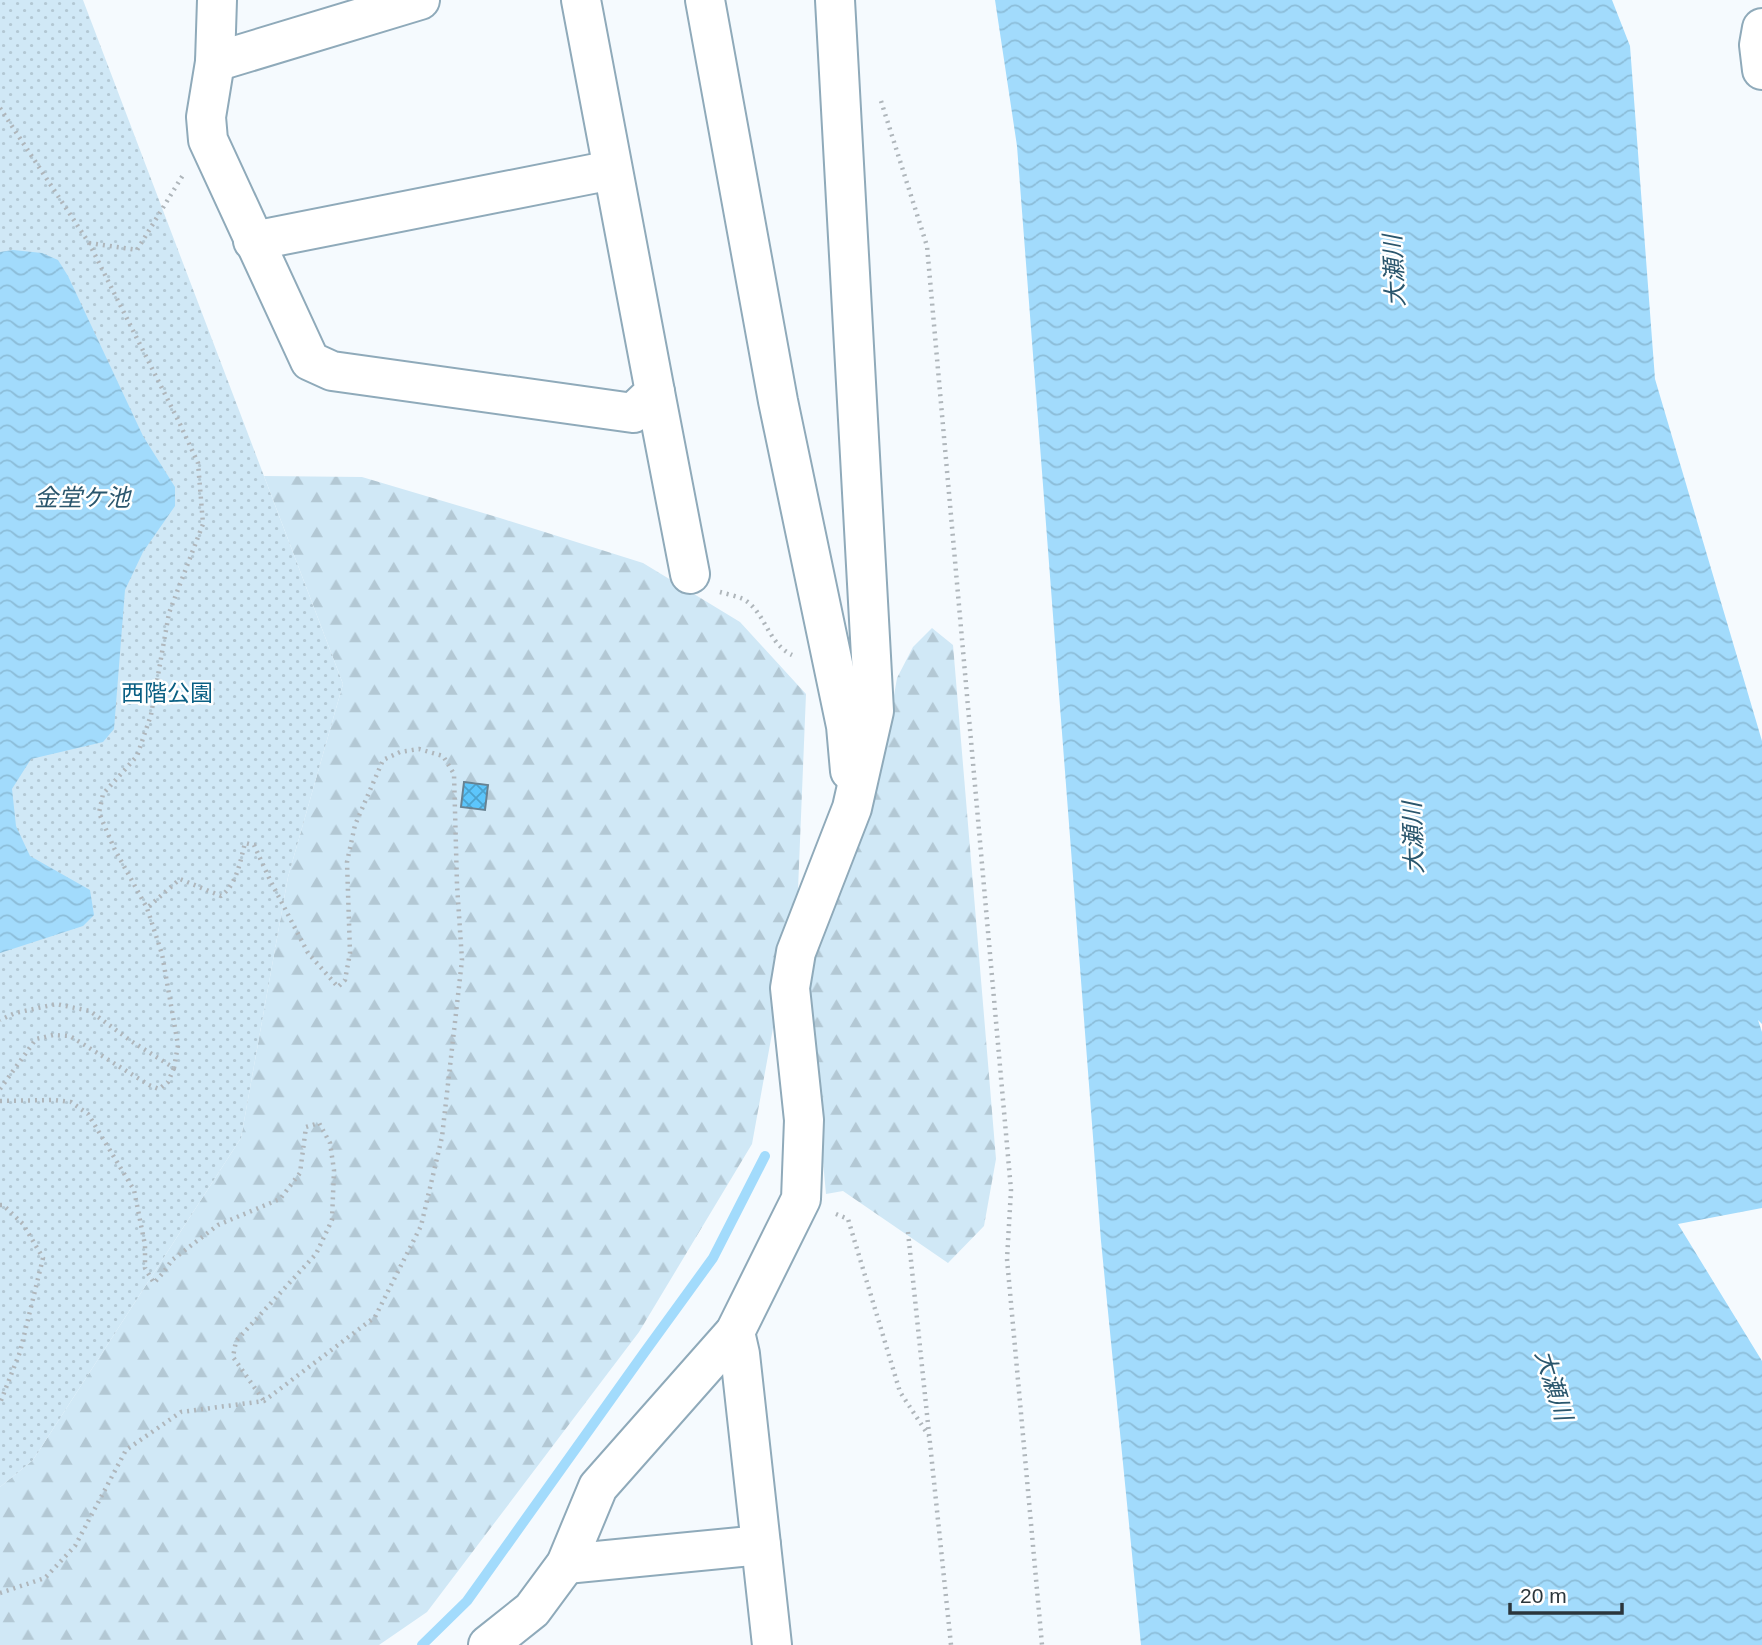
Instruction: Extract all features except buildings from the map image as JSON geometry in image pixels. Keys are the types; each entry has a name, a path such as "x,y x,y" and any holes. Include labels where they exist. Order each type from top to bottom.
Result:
{"street":[{"path":"217,0 215,62 206,117 208,140 310,361 332,371 633,413 655,392"},
{"path":"215,62 420,0"},
{"path":"581,0 690,574"},
{"path":"705,0 778,401 846,726 852,808"},
{"path":"488,1645 532,1610 566,1564 598,1487 735,1332 801,1199 804,1120 790,988 796,952 852,808 874,710 835,0"},
{"path":"1762,28 1759,45 1762,71"},
{"path":"254,241 612,170"},
{"path":"735,1332 740,1354 772,1645"},
{"path":"566,1564 761,1545"}],"path":[{"path":"881,100 927,246 1011,1190 1007,1259 1042,1645"},
{"path":"0,108 89,243 179,422 198,463 203,524 169,614 151,715 137,756 103,794 99,813 114,848 147,908 162,954 178,1045 174,1068 168,1082 159,1088 149,1085 70,1036 53,1035 36,1039 0,1089"},
{"path":"89,243 137,250 194,156 208,140"},
{"path":"690,574 718,592 744,600 762,617 770,635 784,651 835,673"},
{"path":"0,1593 45,1578 75,1546 126,1450 181,1412 264,1401 374,1317 421,1226 442,1137 461,960 454,774 443,756 419,749 400,752 383,760 355,825 347,862 350,953 345,979 338,987 308,953 254,845 245,843 239,870 228,891 221,897 180,878 147,908"},
{"path":"0,1020 15,1013 56,1004 90,1011 174,1068"},
{"path":"0,1101 71,1102 88,1114 134,1190 145,1245 145,1268 154,1283 172,1260 218,1225 280,1199 300,1173 306,1127 319,1123 330,1143 334,1170 332,1220 316,1254 236,1341 233,1357 264,1401"},
{"path":"801,1199 848,1219 900,1392 929,1437"},
{"path":"0,1205 23,1224 43,1258 20,1352 0,1403"},
{"path":"908,1233 951,1645"}],"green space":[{"name":"西階公園","path":"0,0 83,0 343,684 288,877 241,1138 33,1460 0,1487"},
{"path":"264,476 362,477 643,563 740,622 806,694 798,890 752,1144 639,1332 427,1612 379,1645 0,1645 0,1487 33,1460 241,1138 288,877 343,684"},
{"path":"932,628 953,645 996,1159 984,1226 948,1263 843,1191 826,1194 807,987 863,799 879,783 897,678 913,647"}],"water":[{"name":"大瀬川","path":"995,0 1612,0 1630,46 1655,379 1762,741 1762,1024 1758,1020 1762,1032 1762,1208 1678,1224 1762,1361 1762,1645 1141,1645 1101,1241 1017,146"},
{"name":"金堂ケ池","path":"13,250 42,253 58,260 143,436 175,487 175,506 143,552 125,590 114,729 103,742 31,759 12,789 16,826 30,856 90,890 94,915 83,926 0,953 0,252"}],"waterway":[{"path":"422,1645 467,1601 713,1258 765,1156"}]}
